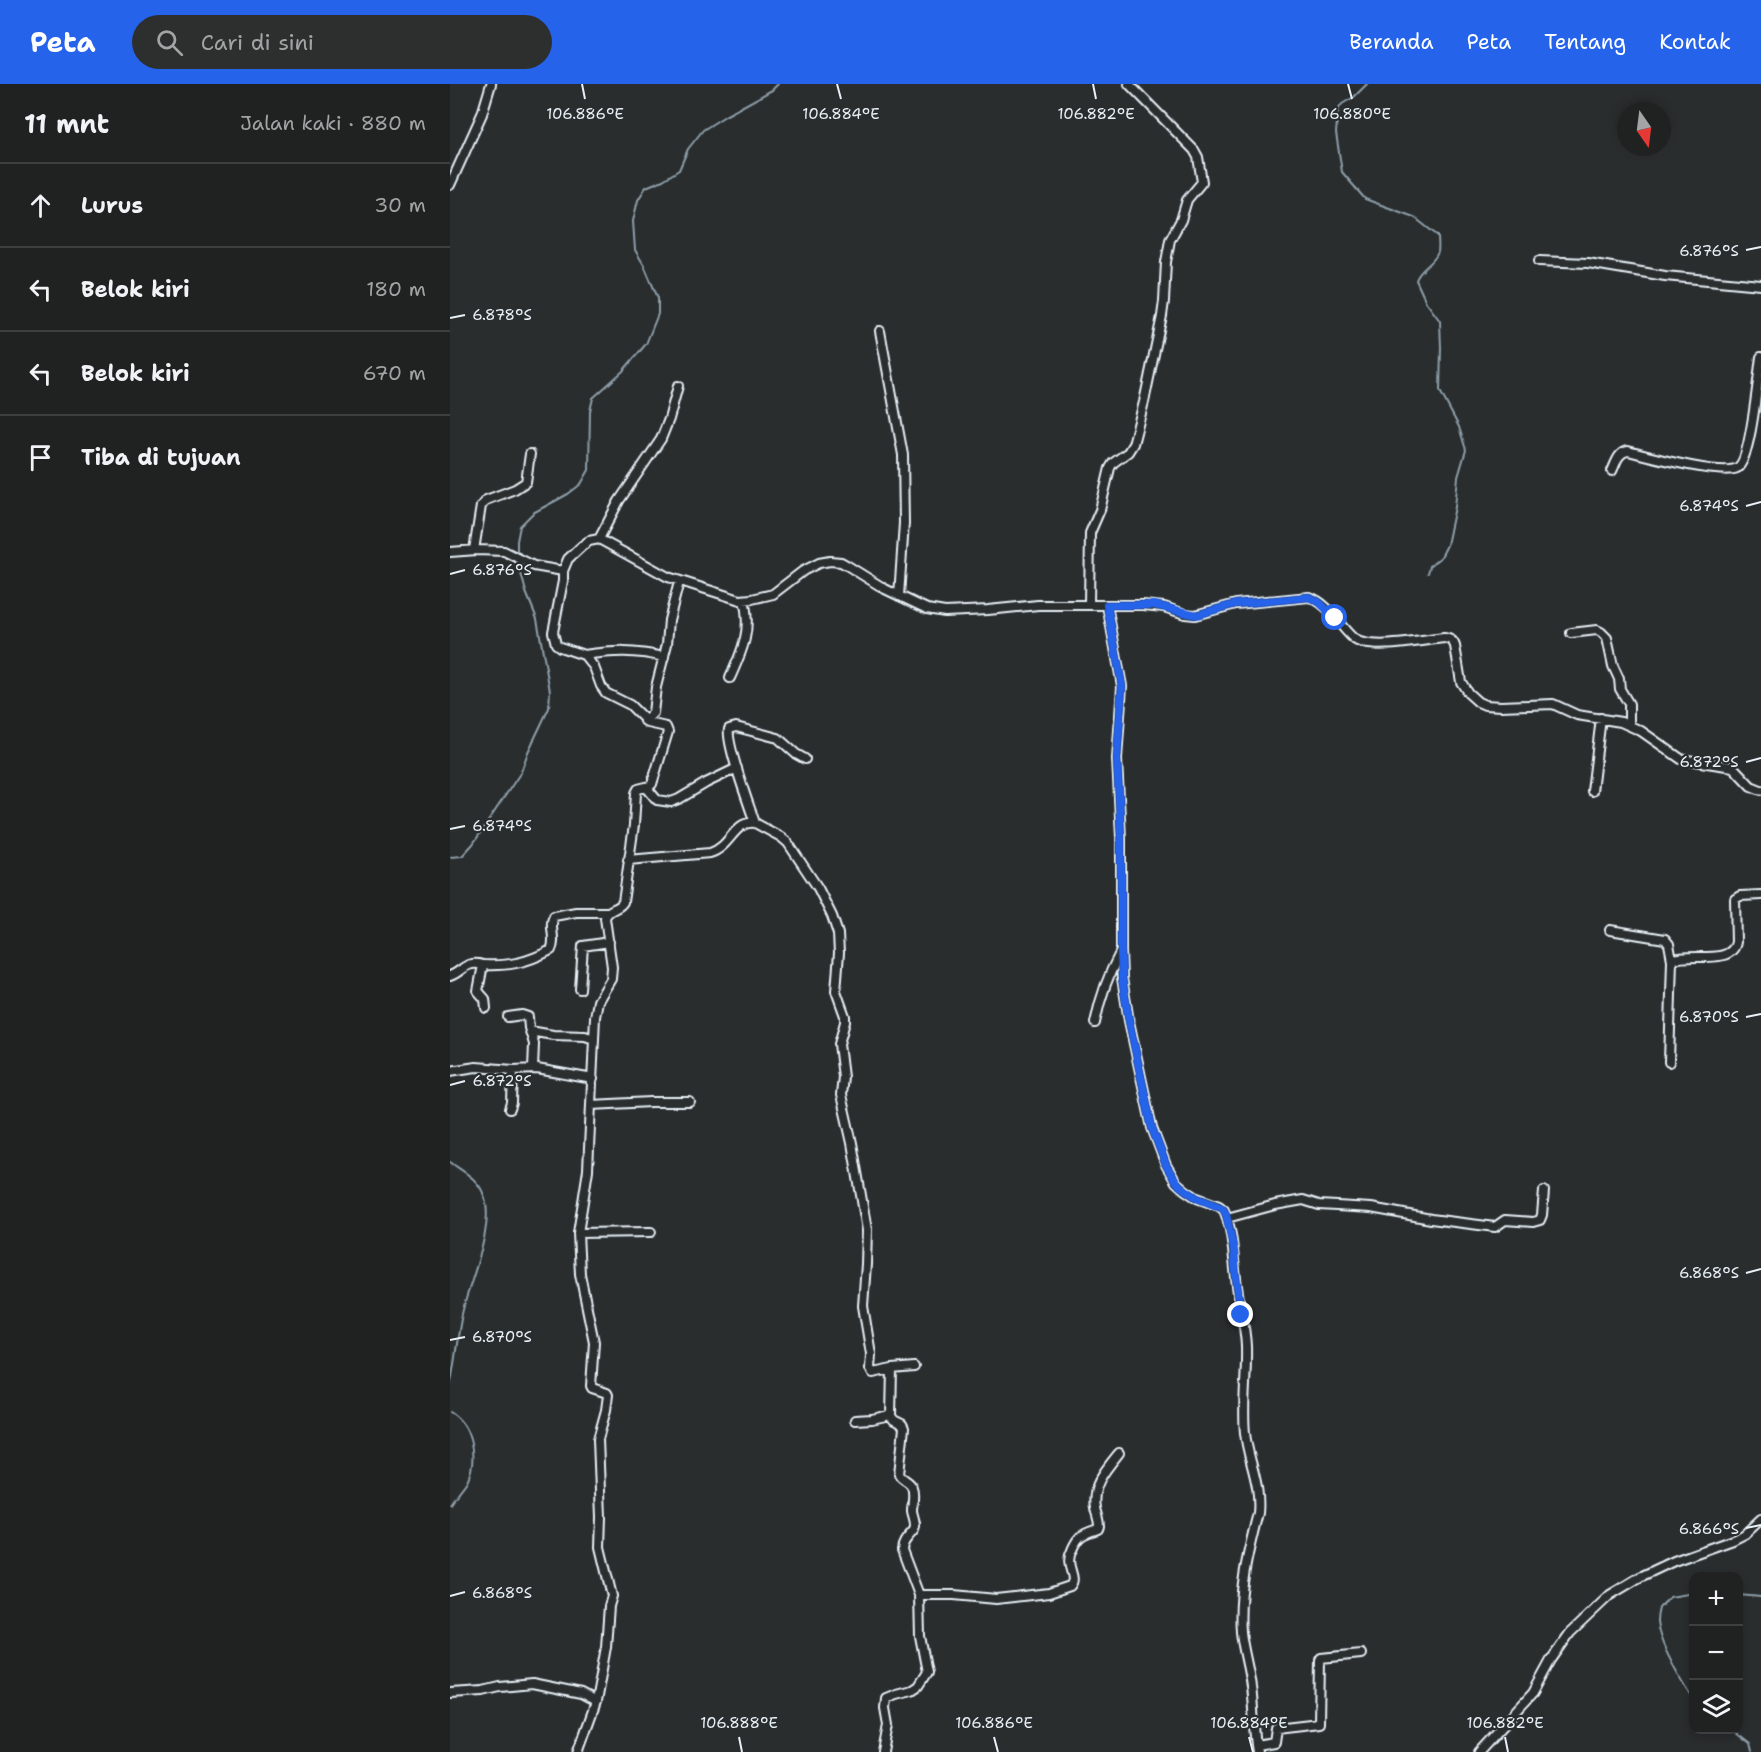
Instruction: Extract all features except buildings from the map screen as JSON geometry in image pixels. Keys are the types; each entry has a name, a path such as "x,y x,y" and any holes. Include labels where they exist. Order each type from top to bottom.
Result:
{"street":[{"path":"450,185 482,114 491,84"},
{"path":"1089,604 1090,533 1100,510 1110,468 1128,452 1133,444 1162,316 1168,245 1182,217 1187,200 1202,180 1198,157 1191,146 1129,84"},
{"path":"1539,261 1588,263 1665,276 1761,285"},
{"path":"880,331 903,455 904,523 899,596"},
{"path":"1612,471 1623,452 1700,468 1734,470 1739,468 1751,434 1761,357"},
{"path":"598,539 619,501 661,439 678,386"},
{"path":"474,550 481,506 486,500 515,489 526,482 530,454"},
{"path":"450,976 469,964 507,966 519,964 551,950 554,942 552,921 554,916 576,912 608,912 618,908 623,902 634,825 636,793 638,789 650,786 654,780 668,732 666,727 645,721 630,705 603,690 594,667 584,656 560,647 554,640 553,632 565,565 574,553 589,541 598,539 637,562 679,582 744,600 773,594 804,571 819,563 830,561 841,562 871,581 927,609 945,612 1038,605 1089,604 1154,605 1196,615 1236,604 1309,597 1325,607 1352,638 1364,644 1383,645 1444,638 1454,641 1464,688 1472,699 1485,705 1553,704 1577,715 1621,722 1686,760 1733,767 1750,786 1761,790"},
{"path":"450,552 504,551 534,566 563,571"},
{"path":"645,721 653,713 671,611 679,582"},
{"path":"730,678 747,631 748,619 744,600"},
{"path":"1107,605 1122,686 1117,759 1121,838 1121,951 1125,1001 1132,1038 1152,1128 1160,1153 1176,1182 1197,1198 1222,1208 1227,1218 1234,1251 1245,1340 1245,1434 1258,1483 1259,1501 1240,1607 1257,1749 1274,1743 1275,1729 1319,1723 1321,1658 1361,1654"},
{"path":"1571,633 1597,630 1606,638 1620,689 1629,704 1629,725"},
{"path":"584,656 624,651 664,657"},
{"path":"1592,791 1601,718"},
{"path":"754,823 728,735 729,729 733,727 755,731 778,738 805,759"},
{"path":"646,788 657,800 671,802 737,768"},
{"path":"628,860 710,853 725,846 741,825 750,822 781,837 788,843 818,888 838,934 836,991 845,1016 839,1044 843,1077 842,1102 852,1143 867,1230 862,1306 871,1354 870,1369 875,1373 914,1367"},
{"path":"1672,960 1720,957 1732,953 1736,942 1735,899 1740,896 1761,895"},
{"path":"579,1752 596,1702 612,1596 600,1547 598,1439 608,1395 591,1386 594,1342 580,1274 578,1233 588,1170 595,1017 598,1000 611,979 612,961 605,918 608,912"},
{"path":"1610,930 1665,939 1670,944 1672,960 1669,1062"},
{"path":"580,989 583,946 609,942"},
{"path":"1095,1023 1099,1002 1121,951"},
{"path":"483,965 478,991 485,999 486,1008"},
{"path":"508,1017 527,1016 534,1044 533,1068"},
{"path":"530,1031 553,1035 585,1036 594,1039"},
{"path":"450,1071 476,1067 513,1070 533,1068 593,1079"},
{"path":"510,1109 513,1070"},
{"path":"591,1104 690,1102"},
{"path":"1227,1218 1299,1200 1371,1208 1495,1227 1505,1220 1533,1222 1540,1220 1544,1191"},
{"path":"578,1233 651,1232"},
{"path":"883,1752 888,1725 886,1698 918,1686 927,1672 920,1636 919,1595 902,1550 903,1542 915,1526 912,1511 913,1489 910,1484 901,1479 899,1474 904,1428 902,1424 892,1419 891,1415 892,1369"},
{"path":"855,1420 891,1415"},
{"path":"919,1595 996,1599 1049,1593 1070,1586 1074,1579 1069,1564 1069,1555 1078,1539 1098,1529 1094,1507 1095,1494 1100,1479 1119,1453"},
{"path":"1479,1752 1533,1693 1557,1650 1570,1633 1610,1595 1640,1577 1674,1561 1734,1540 1745,1534 1761,1518"},
{"path":"450,1693 532,1684 581,1694 596,1702"}],"waterway":[{"path":"517,556 520,526 533,513 568,494 581,484 589,470 590,411 593,398 623,371 646,344 658,314 658,298 635,250 633,221 638,200 646,187 679,170 688,149 703,130 772,90 778,84"},
{"path":"1367,84 1338,110 1336,133 1342,172 1365,199 1414,217 1438,236 1436,256 1416,280 1426,302 1440,321 1440,391 1459,427 1466,450 1458,477 1455,507 1447,545 1441,557 1430,566 1428,573"},
{"path":"450,857 462,856 473,844 521,772 549,708 550,691 537,619 526,592 518,562"},
{"path":"450,1162 477,1183 483,1193 487,1221 462,1314 450,1387"},
{"path":"450,1412 463,1425 468,1434 472,1453 467,1481 450,1504"},
{"path":"1689,1594 1670,1597 1659,1608 1657,1622 1666,1652 1689,1692"},
{"path":"1743,1595 1761,1597"},
{"path":"1737,1734 1750,1744 1752,1752"}],"route":[{"path":"1241,1315 1234,1251 1226,1214 1219,1206 1197,1198 1180,1186 1160,1153 1152,1128 1125,1001 1121,951 1121,819 1117,759 1122,686 1107,605 1154,605 1196,615 1236,604 1309,597 1319,602 1335,618"}]}
